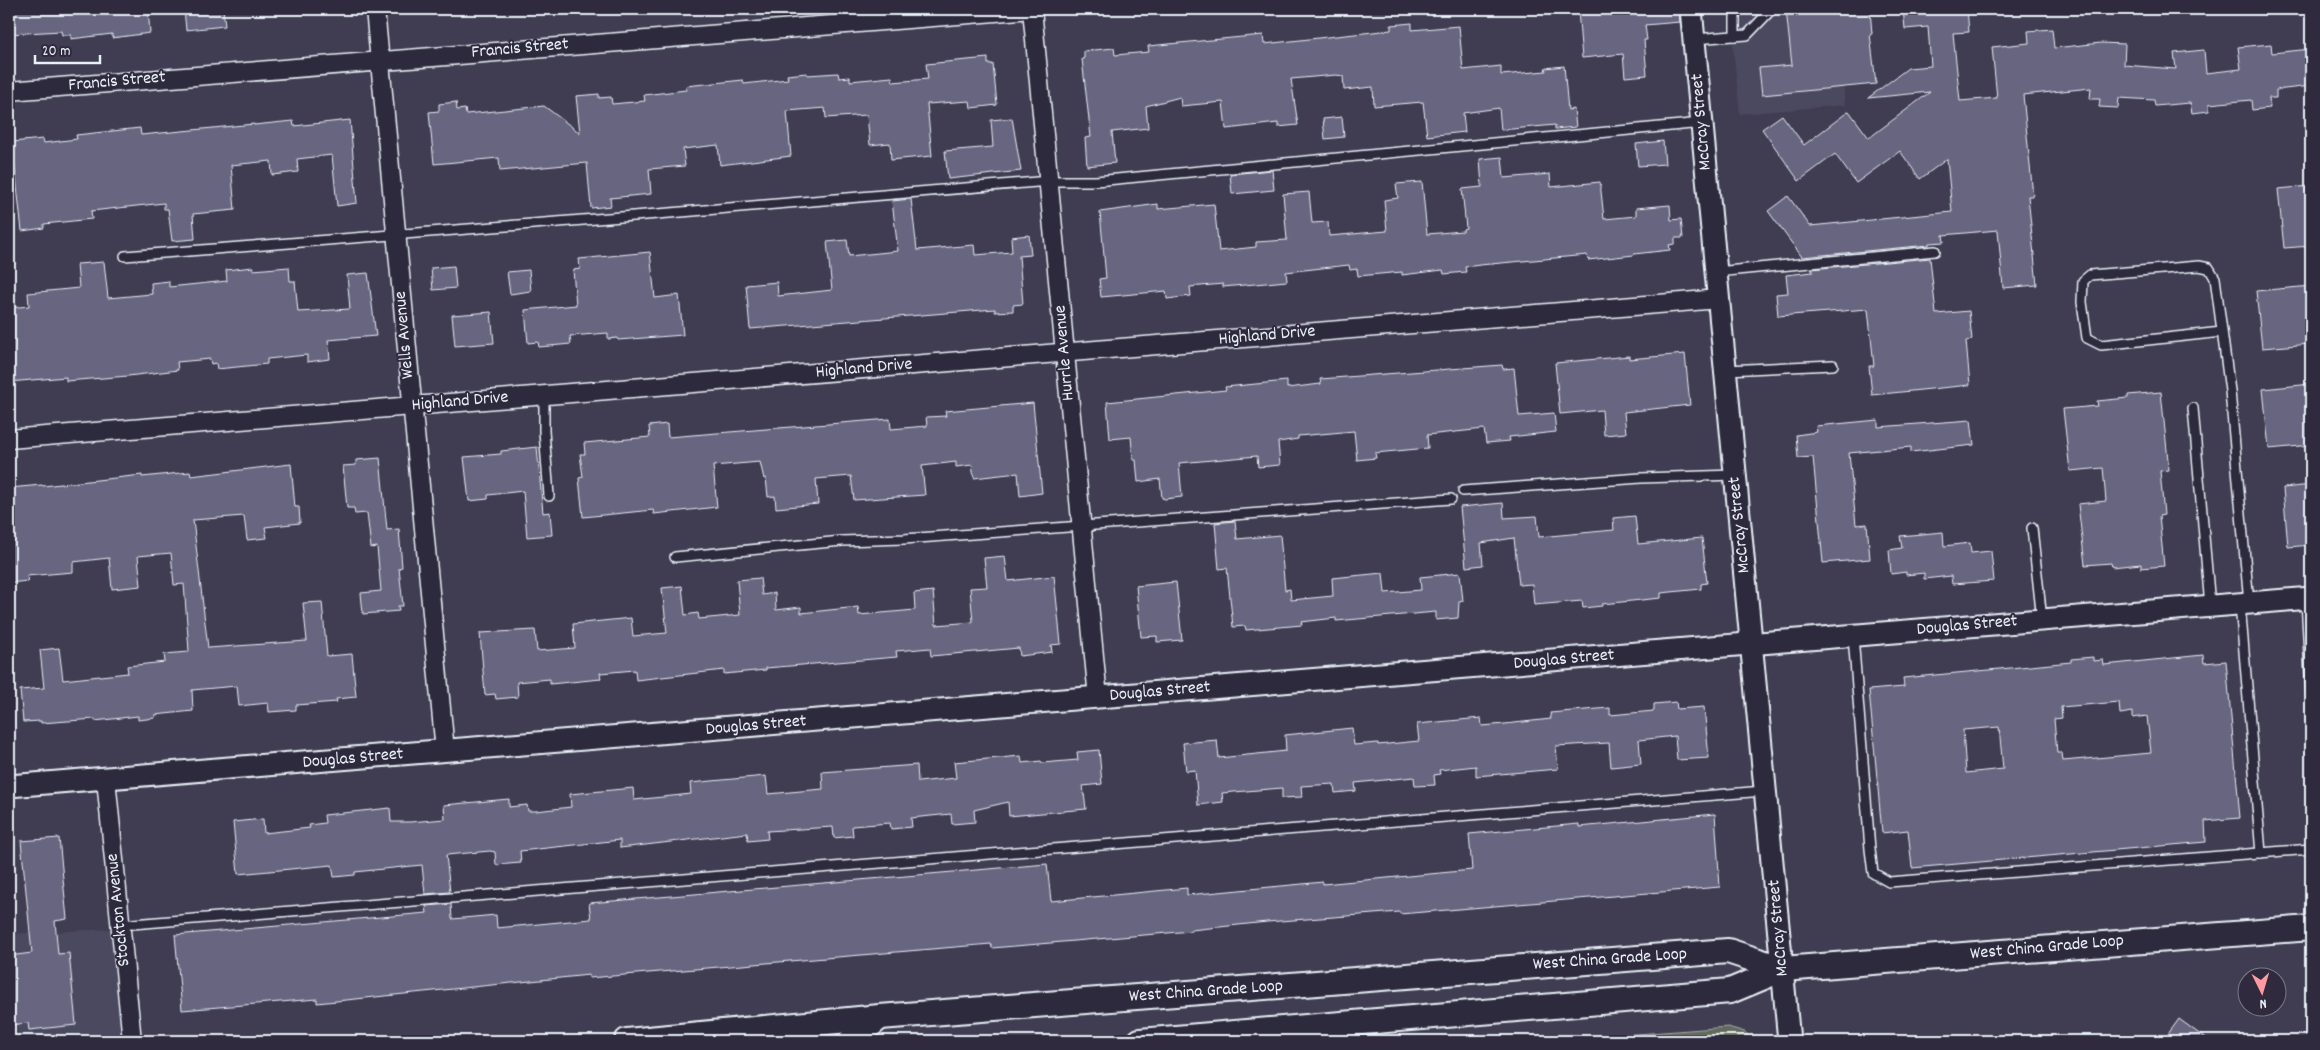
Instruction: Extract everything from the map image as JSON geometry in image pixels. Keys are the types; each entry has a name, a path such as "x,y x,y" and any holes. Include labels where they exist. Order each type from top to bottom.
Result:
{"main road":[{"name":"West China Grade Loop","path":"1140,1041 1730,991 1783,969 2311,928"},
{"name":"West China Grade Loop","path":"627,1041 880,1017 1728,951 1783,969"},
{"path":"851,1041 880,1017"}],"street":[{"name":"Wells Avenue","path":"375,9 445,751"},
{"name":"Francis Street","path":"9,91 1032,9"},
{"name":"Hurrle Avenue","path":"1032,9 1098,698"},
{"name":"McCray Street","path":"1691,9 1789,1041"},
{"name":"Highland Drive","path":"9,439 1719,299"},
{"name":"Douglas Street","path":"9,786 2309,598"},
{"name":"Stockton Avenue","path":"106,779 132,1041"}],"lane":[{"path":"1735,36 1735,15 1740,9"},
{"path":"1694,40 1747,35 1772,9"},
{"path":"125,256 634,216 1049,180 1096,181 1702,123"},
{"path":"1716,272 1935,251"},
{"path":"2222,332 2101,345 2087,338 2082,302 2083,281 2090,275 2199,266 2209,268 2216,278 2230,391 2261,853"},
{"path":"1726,370 1832,365"},
{"path":"544,395 544,430 549,496"},
{"path":"2192,408 2210,606"},
{"path":"1463,491 1641,478 1736,475"},
{"path":"675,557 842,541 904,539 1082,527 1451,499"},
{"path":"2032,528 2042,620"},
{"path":"2309,598 2311,693"},
{"path":"1853,636 1870,849 1873,873 1882,879 1889,882 2311,849"},
{"path":"120,925 1766,791"}],"shaded area":[{"path":"1729,9 1836,9 1845,105 1740,114"},
{"path":"110,929 124,1041 18,1041 9,934"}],"green space":[{"path":"1728,1027 1745,1032 1753,1041 1546,1041"}],"building":[{"path":"9,9 91,9 91,13 148,9 150,33 112,38 112,34 71,39 71,35 62,35 61,31 9,34"},
{"path":"184,9 223,9 225,26 186,30"},
{"path":"1679,9 1680,22 1645,25 1647,40 1644,40 1647,75 1625,77 1623,54 1582,58 1578,10"},
{"path":"1786,9 1870,9 1872,34 1870,34 1876,84 1762,95 1759,68 1792,65"},
{"path":"1903,9 1967,9 1969,32 1953,33 1960,101 1997,98 1992,47 2029,43 2028,31 2052,29 2054,48 2101,43 2125,44 2124,65 2176,69 2174,53 2204,50 2206,73 2241,69 2238,47 2271,44 2272,53 2311,49 2311,86 2276,90 2276,98 2269,98 2270,108 2252,110 2251,100 2209,104 2209,111 2192,113 2190,103 2155,106 2154,100 2119,98 2118,108 2099,107 2100,99 2090,99 2091,88 2023,95 2033,196 2028,196 2037,285 2003,288 1998,230 1943,235 1944,242 1929,243 1929,245 1802,257 1768,211 1788,196 1810,226 1952,212 1947,159 1920,179 1900,151 1856,183 1835,154 1799,181 1762,129 1782,115 1804,145 1849,111 1869,138 1930,92 1868,98 1908,68 1931,66 1928,27 1905,29"},
{"path":"1412,23 1412,30 1459,26 1463,70 1501,66 1501,75 1546,71 1545,68 1564,66 1568,110 1574,109 1576,127 1555,129 1555,125 1501,130 1499,108 1463,113 1465,132 1427,136 1423,102 1374,106 1373,87 1344,90 1343,76 1336,75 1291,79 1298,125 1278,127 1278,123 1226,129 1223,102 1181,106 1180,97 1146,106 1148,128 1112,132 1115,163 1087,166 1085,138 1091,137 1082,59 1084,58 1084,51 1114,48 1115,55 1149,52 1148,46 1263,35 1264,44 1391,30 1391,25"},
{"path":"988,58 988,64 993,64 997,105 971,108 970,101 927,104 932,156 891,160 890,143 870,145 867,115 826,118 825,108 787,111 791,156 720,165 718,145 683,149 685,166 649,169 651,194 610,198 611,206 591,208 587,163 500,171 499,158 434,164 429,112 439,111 439,104 456,102 457,110 465,109 466,114 544,106 580,133 576,96 599,94 599,98 611,97 612,104 645,101 644,95 686,90 686,86 743,80 744,84 788,79 787,75 807,73 807,75 838,73 839,78 850,77 850,81 892,77 893,82 928,79 926,64"},
{"path":"1342,117 1344,137 1325,139 1323,119"},
{"path":"1012,118 1021,171 948,179 945,151 993,147 991,120"},
{"path":"350,120 357,203 337,206 332,155 297,159 298,172 272,175 271,161 231,165 235,210 193,214 195,239 172,241 168,209 164,209 164,203 91,211 92,219 44,224 44,228 22,231 12,142 43,139 44,143 77,139 76,135 140,128 141,135 293,121 294,126"},
{"path":"1663,141 1665,164 1638,166 1636,144"},
{"path":"1502,157 1504,178 1550,174 1551,187 1600,182 1604,219 1636,216 1636,208 1670,205 1671,220 1681,219 1683,238 1675,238 1675,244 1669,245 1670,250 1588,260 1587,255 1465,267 1466,272 1444,274 1443,270 1402,275 1402,272 1358,276 1357,269 1350,270 1349,265 1286,272 1287,281 1223,287 1223,284 1190,287 1191,296 1167,299 1166,291 1101,297 1099,279 1106,278 1100,212 1158,204 1158,209 1214,204 1219,251 1256,247 1256,242 1287,240 1283,194 1309,192 1312,223 1328,222 1329,236 1387,231 1384,200 1398,198 1396,184 1422,182 1427,234 1463,231 1466,228 1462,189 1482,187 1480,159"},
{"path":"1272,170 1274,190 1232,194 1230,174"},
{"path":"2311,186 2311,246 2284,248 2278,189"},
{"path":"911,199 917,250 974,245 975,255 1012,252 1011,237 1029,235 1031,255 1019,256 1023,304 1013,305 1013,311 995,312 995,309 750,329 746,285 777,282 778,296 832,290 827,242 847,240 849,256 898,251 892,201"},
{"path":"650,252 655,298 679,295 683,335 618,340 617,338 608,339 608,333 570,336 571,344 539,347 538,342 528,343 525,310 576,305 573,270 580,269 579,259"},
{"path":"1930,258 1936,314 1969,311 1972,340 1966,341 1970,385 1872,395 1869,366 1874,366 1868,309 1778,316 1776,294 1788,293 1786,275 1813,272 1811,269"},
{"path":"104,262 108,298 152,294 151,283 169,281 169,287 227,281 226,270 253,267 253,270 289,267 290,281 295,281 298,312 350,309 347,275 368,273 376,336 328,340 330,359 307,362 307,355 267,359 267,364 217,369 216,363 211,364 210,359 177,362 178,370 128,376 66,381 66,377 9,382 9,308 29,306 28,293 79,288 77,264"},
{"path":"454,266 456,288 433,290 431,268"},
{"path":"529,270 531,291 510,294 507,272"},
{"path":"2311,286 2311,344 2262,348 2256,291"},
{"path":"491,312 494,343 455,346 452,315"},
{"path":"1685,354 1690,405 1624,412 1626,433 1604,435 1602,410 1560,414 1555,363 1629,356 1629,359"},
{"path":"1502,365 1503,369 1514,368 1519,416 1554,413 1556,432 1509,437 1510,441 1486,443 1484,429 1427,435 1428,448 1375,453 1376,458 1357,460 1354,431 1298,436 1298,439 1278,442 1280,465 1258,467 1257,456 1179,463 1182,497 1165,499 1162,498 1160,479 1138,482 1136,460 1133,460 1131,437 1110,439 1107,402 1226,390 1225,387 1287,381 1287,388 1321,384 1320,379"},
{"path":"2311,384 2311,445 2269,449 2263,389"},
{"path":"2161,392 2169,470 2160,471 2164,515 2159,516 2164,566 2141,568 2141,564 2112,567 2111,563 2085,565 2078,504 2106,501 2103,468 2070,471 2063,409 2098,406 2097,401 2128,398 2128,395"},
{"path":"1033,403 1042,493 1020,496 1018,473 974,478 972,465 956,467 956,462 922,466 925,495 854,500 851,476 816,479 818,504 776,508 775,496 768,497 766,478 764,479 760,462 713,466 717,507 654,514 653,510 583,517 579,478 583,477 580,454 585,454 584,443 650,437 649,426 667,424 668,437 890,419 891,429 927,426 926,417 946,416 945,411"},
{"path":"1878,420 1878,427 1971,420 1974,445 1911,452 1911,447 1849,453 1856,525 1867,524 1870,559 1823,563 1813,457 1798,458 1796,435 1817,432 1816,426"},
{"path":"537,447 543,513 550,512 552,535 527,537 523,491 488,495 488,499 469,501 464,457 501,454 501,451"},
{"path":"380,458 387,530 399,529 402,567 399,568 403,606 398,606 399,611 363,614 361,593 381,591 377,547 371,548 367,513 355,514 354,508 347,508 343,466 356,465 356,460"},
{"path":"291,464 295,507 299,507 300,523 265,527 267,538 247,540 244,516 193,520 208,648 307,641 303,603 322,602 327,656 352,654 356,697 336,699 337,702 296,705 296,710 269,712 268,703 239,706 237,686 192,690 193,711 155,715 155,718 138,720 138,716 95,721 95,719 41,723 41,721 23,722 20,690 44,688 40,650 59,648 63,680 128,673 127,666 165,662 164,654 189,652 184,584 174,585 171,553 138,556 141,586 112,589 109,558 73,562 73,572 27,576 28,581 9,583 9,488 142,475 142,477 190,472 191,476"},
{"path":"2311,485 2311,545 2288,547 2283,488"},
{"path":"1503,503 1504,518 1537,516 1539,537 1614,530 1613,518 1635,516 1638,544 1702,538 1707,583 1701,584 1701,589 1661,593 1661,598 1602,604 1602,606 1583,608 1582,601 1534,605 1532,584 1519,585 1514,538 1481,543 1483,565 1466,567 1460,507"},
{"path":"1235,521 1237,539 1280,535 1285,590 1290,589 1291,600 1333,596 1332,578 1383,573 1385,593 1421,590 1420,577 1460,573 1463,601 1459,602 1458,618 1436,620 1436,612 1336,621 1336,618 1301,622 1302,625 1246,630 1245,626 1233,627 1227,568 1219,569 1215,523"},
{"path":"1943,532 1944,546 1970,543 1971,553 1991,551 1994,581 1952,584 1951,576 1924,579 1924,573 1906,575 1906,572 1891,574 1889,550 1902,548 1900,536"},
{"path":"1005,556 1008,581 1054,576 1061,644 1051,645 1052,652 1020,656 1019,648 931,656 930,648 896,651 897,657 766,668 766,670 724,674 724,670 636,680 635,670 600,673 601,679 550,684 550,679 517,682 518,697 496,699 495,694 485,695 480,633 535,630 537,651 575,648 573,624 631,618 633,636 667,633 662,588 682,586 685,615 698,613 699,619 740,615 737,580 760,578 762,595 775,593 776,610 801,607 801,613 858,607 859,615 915,610 914,593 933,591 936,625 973,622 970,588 987,587 984,558"},
{"path":"1176,582 1182,640 1157,642 1157,636 1141,637 1136,586"},
{"path":"2203,655 2204,663 2226,661 2240,818 2205,821 2206,842 1912,868 1908,830 1882,833 1869,690 1904,687 1903,678 2071,662 2071,659 2093,657 2093,661 2103,660 2104,665","holes":["2119,702 2120,714 2133,712 2133,718 2147,716 2151,753 2063,761 2062,753 2057,753 2054,719 2062,718 2061,707","1999,727 2003,769 1966,773 1963,730"]},
{"path":"1676,702 1677,709 1704,707 1709,758 1677,760 1675,736 1639,740 1641,764 1611,767 1609,743 1556,746 1558,769 1476,776 1476,766 1439,770 1440,774 1434,775 1435,785 1415,786 1414,777 1355,783 1356,791 1335,793 1334,784 1301,786 1302,797 1282,798 1282,788 1222,793 1223,802 1198,805 1195,770 1186,771 1183,743 1217,740 1219,758 1286,751 1285,735 1352,728 1354,745 1378,743 1378,745 1419,741 1417,724 1481,718 1482,726 1551,719 1550,713 1610,708 1610,715 1654,711 1654,704"},
{"path":"1099,750 1102,784 1083,786 1086,809 1009,816 1008,802 974,810 975,822 952,824 951,814 911,818 912,827 891,829 890,823 852,826 853,836 834,838 833,827 767,831 768,839 748,841 747,833 620,848 620,840 520,851 521,863 496,865 495,852 490,851 446,855 450,892 425,894 422,865 355,872 355,875 334,877 332,865 238,874 233,822 263,819 264,833 310,828 309,825 325,823 324,815 390,808 391,822 445,819 444,805 509,799 509,807 527,805 528,811 536,811 571,807 570,794 633,788 634,800 691,794 690,783 766,776 768,794 823,789 822,772 917,765 918,782 956,778 954,762 1021,756 1022,763 1041,761 1042,763 1078,760 1077,752"},
{"path":"1715,814 1720,887 1400,914 1400,912 1267,922 1191,931 992,948 991,944 589,978 589,975 317,1003 317,999 182,1010 175,935 427,913 426,906 451,904 452,919 496,915 497,928 591,919 589,903 1047,864 1051,901 1187,888 1187,895 1472,870 1469,834 1579,824 1579,827"},
{"path":"59,838 67,919 55,921 58,954 69,953 76,1025 29,1030 28,1023 9,1025 9,956 32,953 21,841"},
{"path":"2179,1019 2209,1041 2163,1041"}]}
